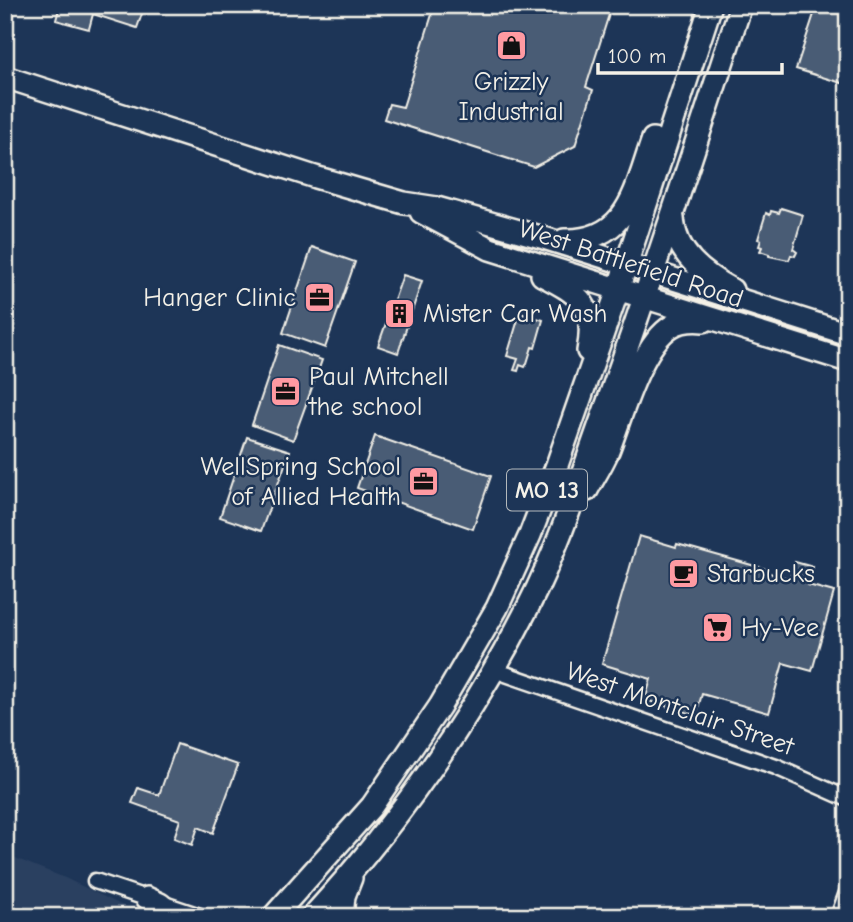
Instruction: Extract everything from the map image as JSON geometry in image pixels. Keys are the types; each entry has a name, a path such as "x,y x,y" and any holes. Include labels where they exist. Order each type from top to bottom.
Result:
{"main road":[{"name":"MO 13","path":"273,917 372,806 440,706 497,608 530,535 557,465 627,264 711,5"},
{"name":"MO 13","path":"312,917 355,870 440,757 494,670 530,603 565,520 645,299 741,5"},
{"path":"544,238 590,238 604,233 619,221 631,201 674,85 702,33"},
{"name":"West Battlefield Road","path":"5,77 314,177 544,238 848,334"},
{"name":"West Battlefield Road","path":"404,203 490,249 848,361"},
{"path":"673,216 680,247 700,269 737,293 794,317"},
{"path":"490,249 571,291 589,312 591,329 588,352 557,465"},
{"path":"565,520 597,473 636,377 657,340 680,322 719,322"},
{"path":"342,917 344,896 355,870"},
{"path":"147,898 160,904 174,917"}],"street":[{"name":"West Montclair Street","path":"494,670 776,767 848,799"},
{"path":"95,881 203,917"},
{"path":"838,917 848,890"}],"shaded area":[{"path":"5,854 65,878 146,917 5,917"}],"building":[{"path":"60,5 145,5 137,28 93,14 89,29 56,20"},
{"name":"Grizzly Industrial","path":"435,5 612,5 586,87 593,90 575,146 534,167 384,119 389,104 403,107"},
{"path":"817,5 848,5 848,85 796,69"},
{"path":"781,208 803,215 793,249 797,252 795,256 791,255 789,260 769,256 760,251 762,247 759,246 761,240 758,239 766,213 779,213"},
{"name":"Hanger Clinic","path":"312,247 355,262 325,348 283,333"},
{"name":"Mister Car Wash","path":"403,275 422,281 398,353 378,346"},
{"path":"520,313 543,320 535,348 532,347 525,367 520,365 518,371 514,370 518,359 507,356"},
{"name":"Paul Mitchell the school","path":"279,345 322,360 293,440 252,425"},
{"name":"WellSpring School of Allied Health","path":"375,436 491,476 473,529 357,488"},
{"path":"247,437 290,451 261,531 220,517"},
{"name":"Hy-Vee","path":"639,536 766,569 766,572 790,579 795,562 813,567 808,585 834,592 812,671 783,663 769,713 702,694 696,715 645,700 651,679 602,664"},
{"path":"177,744 238,765 213,833 198,827 192,845 174,838 180,820 132,803 138,788 159,795"}],"place":[{"name":"Grizzly Industrial","path":"511,46"},
{"name":"Hanger Clinic","path":"319,298"},
{"name":"Mister Car Wash","path":"400,314"},
{"name":"Paul Mitchell the school","path":"286,392"},
{"name":"WellSpring School of Allied Health","path":"424,482"},
{"name":"Starbucks","path":"684,574"},
{"name":"Hy-Vee","path":"718,628"}]}
